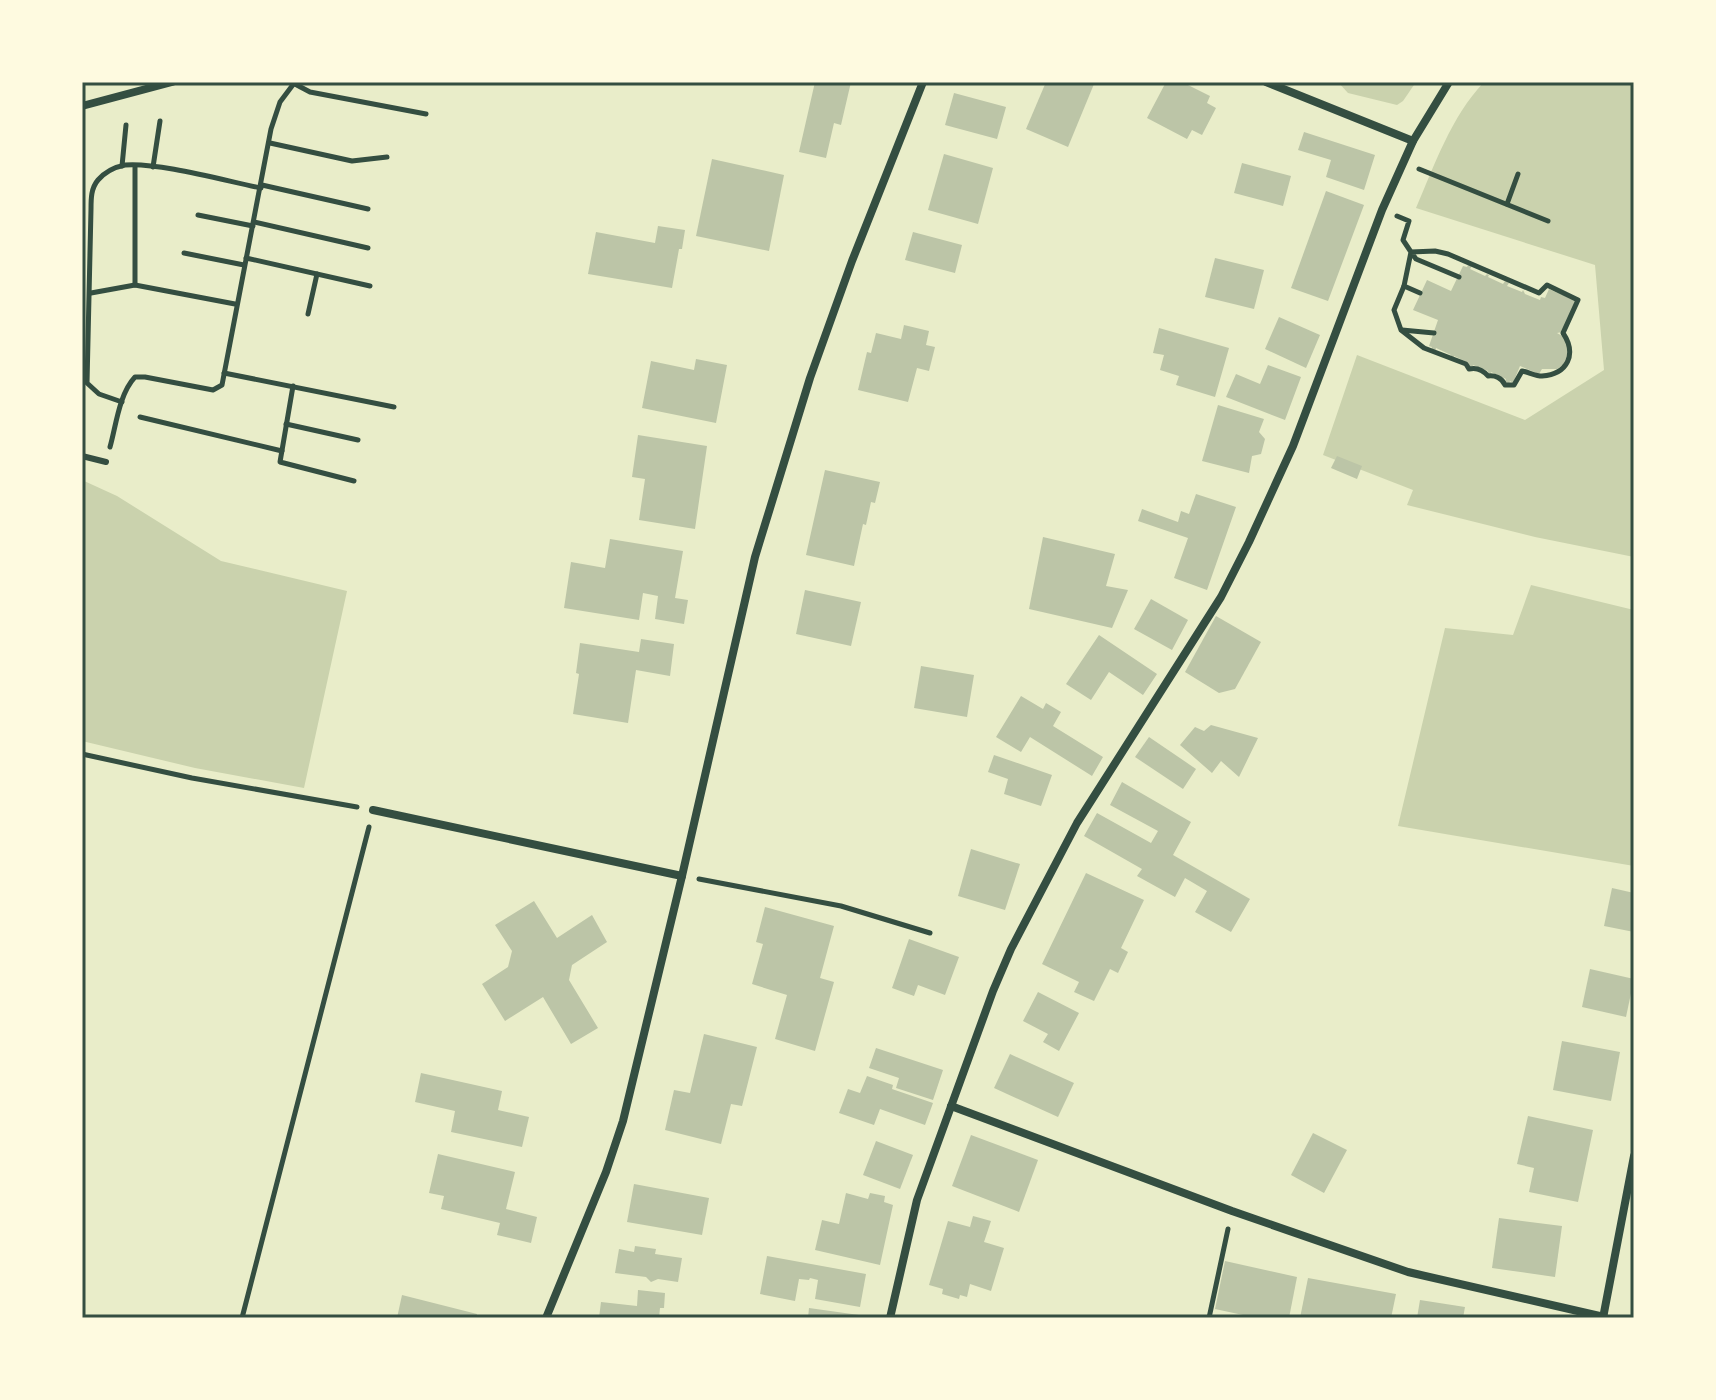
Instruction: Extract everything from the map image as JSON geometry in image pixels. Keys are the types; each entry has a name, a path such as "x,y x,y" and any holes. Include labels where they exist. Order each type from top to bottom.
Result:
{"street":[{"path":"82,106 172,82"},
{"path":"546,1318 606,1172 623,1121 760,542 810,378 852,261 923,82"},
{"path":"1266,82 1413,141"},
{"path":"890,1318 914,1209 993,991 1077,823 1221,597 1268,504 1299,432 1382,210 1413,141 1449,82"},
{"path":"373,810 682,876"},
{"path":"951,1106 1232,1211 1408,1272 1604,1317 1634,1156"}],"lane":[{"path":"82,456 106,462"}],"path":[{"path":"106,462 122,402 135,377 213,390 222,385 270,143 280,102 293,82 310,92 426,114"},
{"path":"153,167 160,121"},
{"path":"122,166 126,125"},
{"path":"270,143 352,161 387,157"},
{"path":"1403,162 1548,221"},
{"path":"122,402 99,394 87,383 91,195 97,180 122,166 153,167 368,209"},
{"path":"135,166 135,285"},
{"path":"1507,204 1518,174"},
{"path":"198,215 368,248"},
{"path":"1407,220 1403,240 1416,259 1459,277"},
{"path":"1435,251 1539,293 1547,285 1578,300 1563,333 1571,346 1566,364 1539,376 1522,371 1514,385 1505,385 1503,380 1493,375 1488,376 1474,367 1469,369 1466,364 1432,352 1401,330 1394,310 1404,286 1411,252 1435,251"},
{"path":"184,253 245,261 370,286"},
{"path":"308,314 317,274"},
{"path":"91,293 135,285 236,305"},
{"path":"1404,286 1420,293"},
{"path":"1401,330 1434,333"},
{"path":"224,373 394,407"},
{"path":"293,386 280,462 354,481"},
{"path":"140,417 282,451"},
{"path":"286,424 358,440"},
{"path":"82,754 192,778 373,810 242,1318"},
{"path":"682,876 841,906 930,933"},
{"path":"1209,1318 1232,1211"}],"green space":[{"path":"1338,82 1416,82 1397,105 1348,93"},
{"path":"1484,82 1634,82 1634,557 1535,537 1407,505 1413,490 1323,455 1357,355 1525,420 1604,370 1595,265 1416,208 1453,126"},
{"path":"82,480 117,496 221,561 347,591 304,788 195,768 82,741"},
{"path":"1531,585 1634,610 1634,866 1398,826 1445,628 1513,635"}],"building":[{"path":"815,82 851,82 841,125 834,123 826,158 799,152"},
{"path":"1046,82 1094,84 1068,147 1026,129"},
{"path":"1166,82 1182,82 1210,96 1207,103 1216,108 1202,135 1192,130 1187,139 1147,118"},
{"path":"954,93 1006,107 997,139 945,125"},
{"path":"1304,132 1375,155 1364,190 1326,177 1331,160 1298,150"},
{"path":"944,154 993,168 978,224 928,210"},
{"path":"712,159 784,175 769,251 696,236"},
{"path":"1242,163 1291,176 1283,206 1234,193"},
{"path":"1326,191 1364,205 1328,301 1291,288"},
{"path":"658,226 685,230 672,288 588,274 596,232 655,243"},
{"path":"913,232 962,245 955,273 905,260"},
{"path":"1215,258 1264,270 1254,309 1205,297"},
{"path":"1463,266 1472,266 1470,269 1485,276 1487,274 1503,284 1505,281 1509,283 1507,286 1523,290 1525,294 1540,300 1541,297 1545,298 1549,289 1576,301 1562,332 1557,333 1564,337 1569,351 1563,365 1557,369 1542,369 1539,374 1520,366 1513,383 1510,381 1509,384 1505,382 1506,379 1491,372 1487,374 1488,371 1473,365 1472,368 1467,366 1469,363 1454,356 1450,358 1451,355 1436,348 1435,352 1431,350 1429,346 1438,320 1413,310 1427,280 1451,291"},
{"path":"1279,317 1320,335 1306,368 1265,349"},
{"path":"904,325 929,331 926,345 935,347 929,371 917,368 908,402 858,390 867,352 871,353 876,333 901,339"},
{"path":"1159,328 1229,348 1215,397 1176,385 1179,376 1160,370 1164,355 1153,353"},
{"path":"696,359 727,365 716,423 642,408 651,361 694,370"},
{"path":"1268,365 1301,377 1285,420 1226,397 1236,374 1260,384"},
{"path":"1218,405 1264,419 1259,432 1265,439 1261,454 1252,456 1249,473 1202,461"},
{"path":"638,435 707,446 695,529 639,520 645,479 632,477"},
{"path":"1337,456 1362,466 1357,479 1331,468"},
{"path":"825,470 880,482 875,503 871,502 866,525 863,524 854,566 806,555"},
{"path":"1196,494 1236,507 1207,590 1174,578 1188,538 1138,521 1142,509 1178,522 1181,511 1189,514"},
{"path":"1043,537 1115,554 1106,586 1128,590 1112,628 1029,609"},
{"path":"610,539 683,551 675,598 688,600 684,624 655,619 658,596 643,593 639,620 564,608 571,562 605,568"},
{"path":"805,590 861,602 851,646 796,634"},
{"path":"1151,599 1188,620 1172,650 1134,629"},
{"path":"1216,616 1261,642 1235,689 1219,693 1185,672"},
{"path":"1099,635 1157,674 1143,695 1109,672 1091,700 1066,684"},
{"path":"641,639 674,644 670,676 636,670 628,723 573,714 580,643 639,652"},
{"path":"921,666 974,675 967,717 914,708"},
{"path":"1021,696 1043,709 1046,703 1061,712 1053,726 1103,757 1092,776 1030,737 1021,752 996,737"},
{"path":"1211,725 1258,738 1239,777 1221,761 1212,773 1180,745 1195,727 1204,731"},
{"path":"1149,737 1196,769 1183,789 1135,757"},
{"path":"994,755 1052,775 1041,806 1004,794 1008,779 988,772"},
{"path":"1122,782 1191,822 1173,855 1250,899 1231,932 1195,912 1207,891 1185,878 1175,897 1137,876 1142,869 1084,836 1097,813 1151,843 1158,831 1110,805"},
{"path":"971,849 1020,864 1005,910 958,896"},
{"path":"1086,873 1144,900 1121,948 1128,952 1118,973 1110,969 1094,1001 1074,992 1079,982 1042,964"},
{"path":"1612,888 1634,893 1634,932 1604,926"},
{"path":"534,901 557,938 592,915 607,942 572,965 569,980 598,1028 571,1044 543,997 505,1021 482,984 508,967 512,951 495,925"},
{"path":"765,907 834,926 820,978 834,982 815,1051 775,1039 787,995 752,984 763,944 756,942"},
{"path":"909,939 959,957 945,995 918,985 914,996 892,988"},
{"path":"1590,969 1634,979 1626,1017 1582,1007"},
{"path":"1038,992 1079,1013 1059,1051 1043,1042 1048,1034 1023,1021"},
{"path":"704,1034 757,1047 742,1106 731,1104 721,1144 665,1130 674,1090 690,1093"},
{"path":"1562,1041 1620,1052 1611,1101 1553,1090"},
{"path":"876,1048 943,1070 933,1100 896,1088 899,1078 869,1068"},
{"path":"1010,1054 1074,1083 1058,1117 994,1088"},
{"path":"421,1073 502,1091 498,1110 529,1117 522,1147 451,1132 455,1111 415,1102"},
{"path":"867,1076 893,1085 892,1089 933,1103 925,1125 880,1109 874,1125 839,1113 848,1089 860,1093"},
{"path":"1528,1116 1593,1130 1578,1202 1529,1192 1534,1168 1517,1164"},
{"path":"1313,1133 1347,1150 1324,1193 1291,1175"},
{"path":"971,1135 1038,1160 1019,1212 952,1186"},
{"path":"876,1141 913,1155 900,1189 863,1175"},
{"path":"438,1154 515,1172 506,1209 537,1217 531,1243 497,1235 500,1223 441,1209 444,1196 429,1193"},
{"path":"634,1184 709,1198 702,1235 627,1222"},
{"path":"846,1193 868,1199 870,1193 885,1196 884,1202 893,1205 880,1265 815,1250 822,1220 839,1224"},
{"path":"973,1216 991,1221 984,1242 1004,1248 991,1291 970,1284 967,1297 960,1295 959,1299 942,1294 943,1289 929,1285 948,1221 970,1227"},
{"path":"1499,1218 1562,1226 1555,1277 1492,1268"},
{"path":"635,1246 656,1249 655,1254 682,1258 678,1282 658,1279 651,1282 646,1277 615,1273 619,1249 634,1252"},
{"path":"767,1256 866,1274 860,1307 815,1299 818,1280 810,1278 799,1279 795,1301 760,1294"},
{"path":"1225,1261 1297,1277 1289,1318 1257,1318 1215,1309"},
{"path":"1308,1278 1396,1294 1391,1318 1300,1318"},
{"path":"638,1290 665,1293 664,1308 660,1308 659,1318 599,1318 601,1302 637,1306"},
{"path":"402,1295 477,1314 476,1318 397,1318"},
{"path":"1420,1300 1465,1307 1463,1318 1417,1318"},
{"path":"809,1308 866,1316 866,1318 808,1318"}]}
